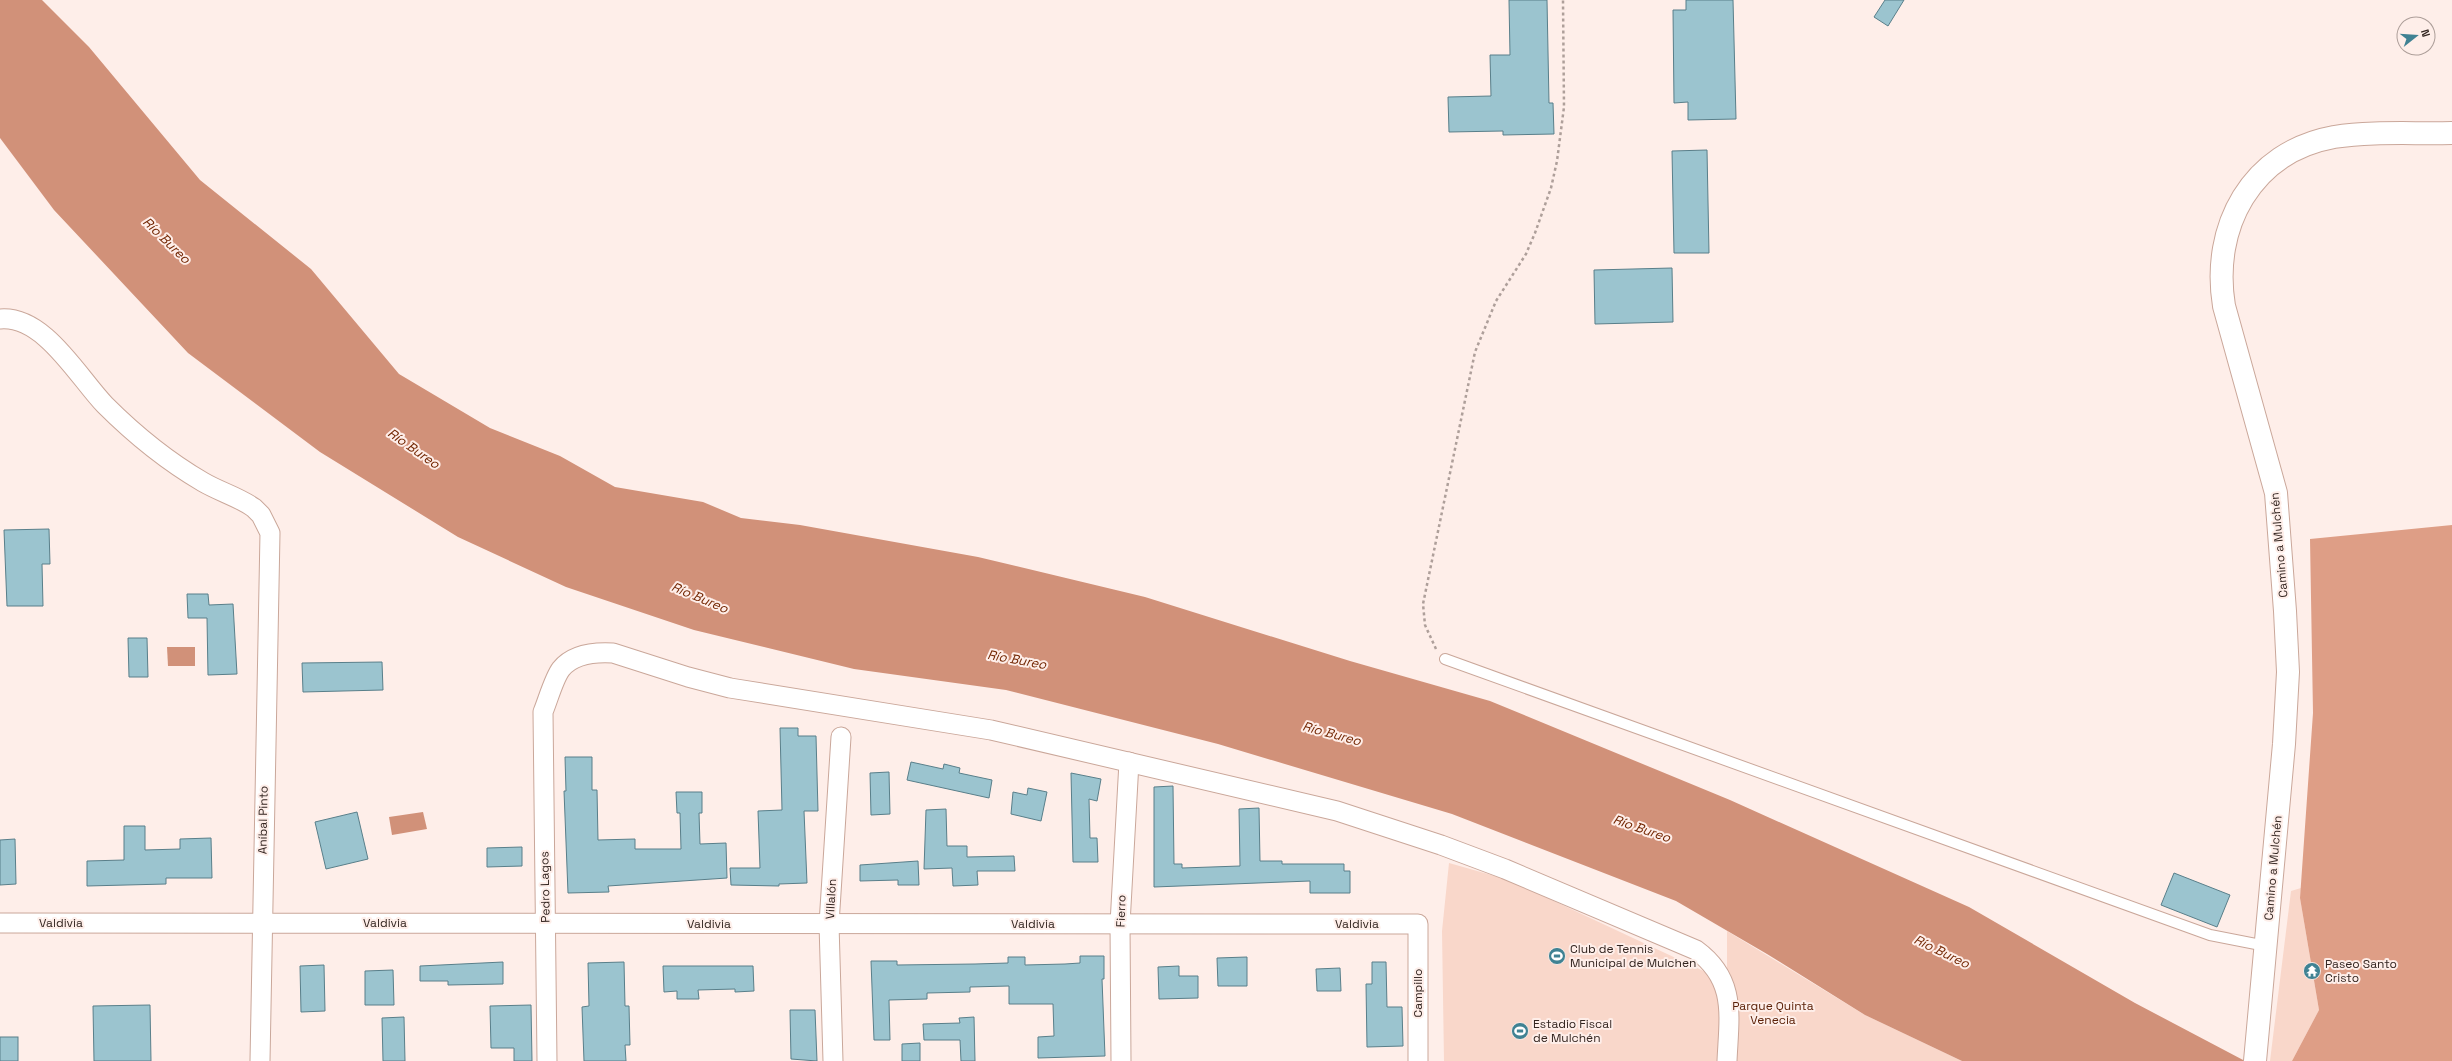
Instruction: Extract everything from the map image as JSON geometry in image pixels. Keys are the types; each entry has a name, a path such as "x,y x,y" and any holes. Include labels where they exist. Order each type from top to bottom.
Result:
{"main road":[{"name":"Camino a Mulchén","path":"2256,1061 2284,744 2288,672 2276,493 2224,306 2220,274 2224,241 2236,208 2254,181 2277,161 2304,146 2355,134 2452,134"}],"street":[{"name":"Aníbal Pinto","path":"0,319 16,320 38,330 105,405 133,431 195,477 254,508 266,524 270,533 261,923 260,1061"},
{"name":"Pedro Lagos","path":"547,1061 543,712 561,669 582,656 603,652 737,689 932,719 1049,743 1129,762"},
{"name":"Villalón","path":"833,1061 829,924 841,737"},
{"name":"Fierro","path":"1121,1061 1120,924 1129,762"},
{"path":"1129,762 1337,811 1389,827 1505,869 1696,950 1715,967 1725,986 1729,1008 1727,1061"},
{"name":"Valdivia","path":"0,923 1418,924"},
{"name":"Campillo","path":"1418,924 1418,1061"}],"lane":[{"path":"1445,659 2210,935 2266,946"}],"path":[{"path":"1445,659 1436,649 1425,625 1425,593 1475,352 1496,301 1526,254 1535,233 1556,168 1564,107 1563,0"}],"green space":[{"name":"Club de Tennis Municipal de Mulchen","path":"1449,863 1509,880 1727,982 1727,931 1865,1015 1962,1061 1444,1061 1442,931"},
{"path":"2301,888 2300,898 2319,1010 2292,1061 2270,1061 2291,891"}],"shaded area":[{"path":"2452,525 2452,1061 2292,1061 2319,1010 2300,898 2313,713 2310,539"}],"water":[{"name":"Río Bureo","path":"0,0 42,0 89,47 200,180 311,269 399,374 490,428 560,456 615,487 703,502 741,518 800,525 978,557 1145,597 1350,661 1490,701 1730,800 1969,907 2135,1003 2245,1061 1962,1061 1865,1015 1767,954 1676,901 1452,814 1218,744 1006,690 854,669 694,630 566,587 458,537 320,452 188,353 54,210 0,138"},
{"path":"167,647 195,647 195,666 168,666"},
{"path":"423,812 427,829 392,835 389,817"}],"building":[{"path":"1509,0 1547,0 1549,103 1553,103 1554,134 1503,135 1503,131 1449,132 1448,97 1491,96 1490,55 1510,55"},
{"path":"1686,0 1733,0 1736,119 1688,120 1688,102 1674,103 1673,10 1686,10"},
{"path":"1885,0 1904,0 1888,26 1874,17"},
{"path":"1707,150 1709,253 1674,253 1672,151"},
{"path":"1672,268 1673,322 1595,324 1594,270"},
{"path":"49,529 50,564 42,564 43,606 7,606 4,530"},
{"path":"187,594 208,594 209,605 233,604 237,674 208,675 207,618 188,618"},
{"path":"128,638 147,638 148,677 129,677"},
{"path":"382,662 383,690 303,692 302,663"},
{"path":"780,728 798,728 798,736 816,736 818,811 804,811 807,883 779,884 779,886 731,885 730,868 760,868 758,811 782,810"},
{"path":"565,757 592,757 592,790 597,790 598,840 635,839 635,849 681,849 680,813 677,813 676,792 702,792 702,813 699,813 700,844 726,843 727,878 608,886 609,892 568,893 564,791 566,791"},
{"path":"911,762 943,769 944,764 960,768 959,773 992,780 989,798 907,780"},
{"path":"889,772 890,814 871,815 870,773"},
{"path":"1071,773 1101,779 1097,801 1089,799 1090,838 1097,838 1098,862 1073,862"},
{"path":"1173,786 1174,864 1182,864 1182,868 1240,866 1239,809 1259,808 1260,861 1282,861 1282,864 1344,864 1344,871 1350,871 1350,893 1310,893 1310,881 1154,887 1154,787"},
{"path":"1028,788 1047,792 1041,821 1011,814 1013,792 1027,795"},
{"path":"946,809 947,846 967,846 967,857 1014,856 1015,871 977,871 978,885 953,886 952,868 924,869 926,810"},
{"path":"357,812 368,859 326,869 315,822"},
{"path":"124,826 145,826 145,850 180,849 180,839 211,838 212,878 166,878 166,884 87,886 87,861 124,860"},
{"path":"15,839 16,884 0,885 0,840"},
{"path":"522,847 522,866 487,867 487,848"},
{"path":"918,861 919,885 898,885 898,880 860,881 860,865"},
{"path":"2174,873 2230,895 2217,927 2161,905"},
{"path":"1080,956 1104,956 1104,979 1102,979 1105,1056 1038,1058 1038,1037 1054,1036 1053,1004 1009,1004 1009,986 970,987 970,992 927,993 927,999 889,1000 890,1040 874,1040 871,961 897,961 897,965 975,964 1008,963 1008,957 1025,957 1025,965 1080,963"},
{"path":"1247,957 1247,986 1218,986 1217,958"},
{"path":"503,962 503,984 448,985 448,981 420,981 420,966"},
{"path":"624,962 625,1006 629,1006 630,1045 625,1045 626,1061 584,1061 582,1007 589,1006 588,963"},
{"path":"1372,962 1386,962 1387,1007 1402,1007 1403,1046 1367,1047 1366,984 1372,984"},
{"path":"324,965 325,1011 301,1012 300,966"},
{"path":"663,966 753,966 754,991 735,992 735,989 698,990 699,999 677,999 677,991 664,992"},
{"path":"1179,966 1179,976 1198,976 1198,998 1159,999 1158,967"},
{"path":"1340,968 1341,991 1317,991 1316,969"},
{"path":"393,970 394,1005 365,1005 365,971"},
{"path":"150,1005 151,1061 94,1061 93,1006"},
{"path":"531,1005 532,1061 514,1061 514,1048 491,1048 490,1006"},
{"path":"790,1010 815,1010 817,1061 791,1059"},
{"path":"404,1017 405,1061 383,1061 382,1018"},
{"path":"974,1017 975,1061 961,1061 960,1040 924,1040 923,1024 960,1023 959,1018"},
{"path":"0,1037 18,1037 18,1061 0,1061"},
{"path":"920,1043 920,1061 902,1061 902,1044"}],"place":[{"name":"Club de Tennis Municipal de Mulchen","path":"1557,956"},
{"name":"Paseo Santo Cristo","path":"2312,971"},
{"name":"Estadio Fiscal de Mulchén","path":"1520,1031"}],"park label":[{"name":"Parque Quinta Venecia","path":"1773,1013"}]}
